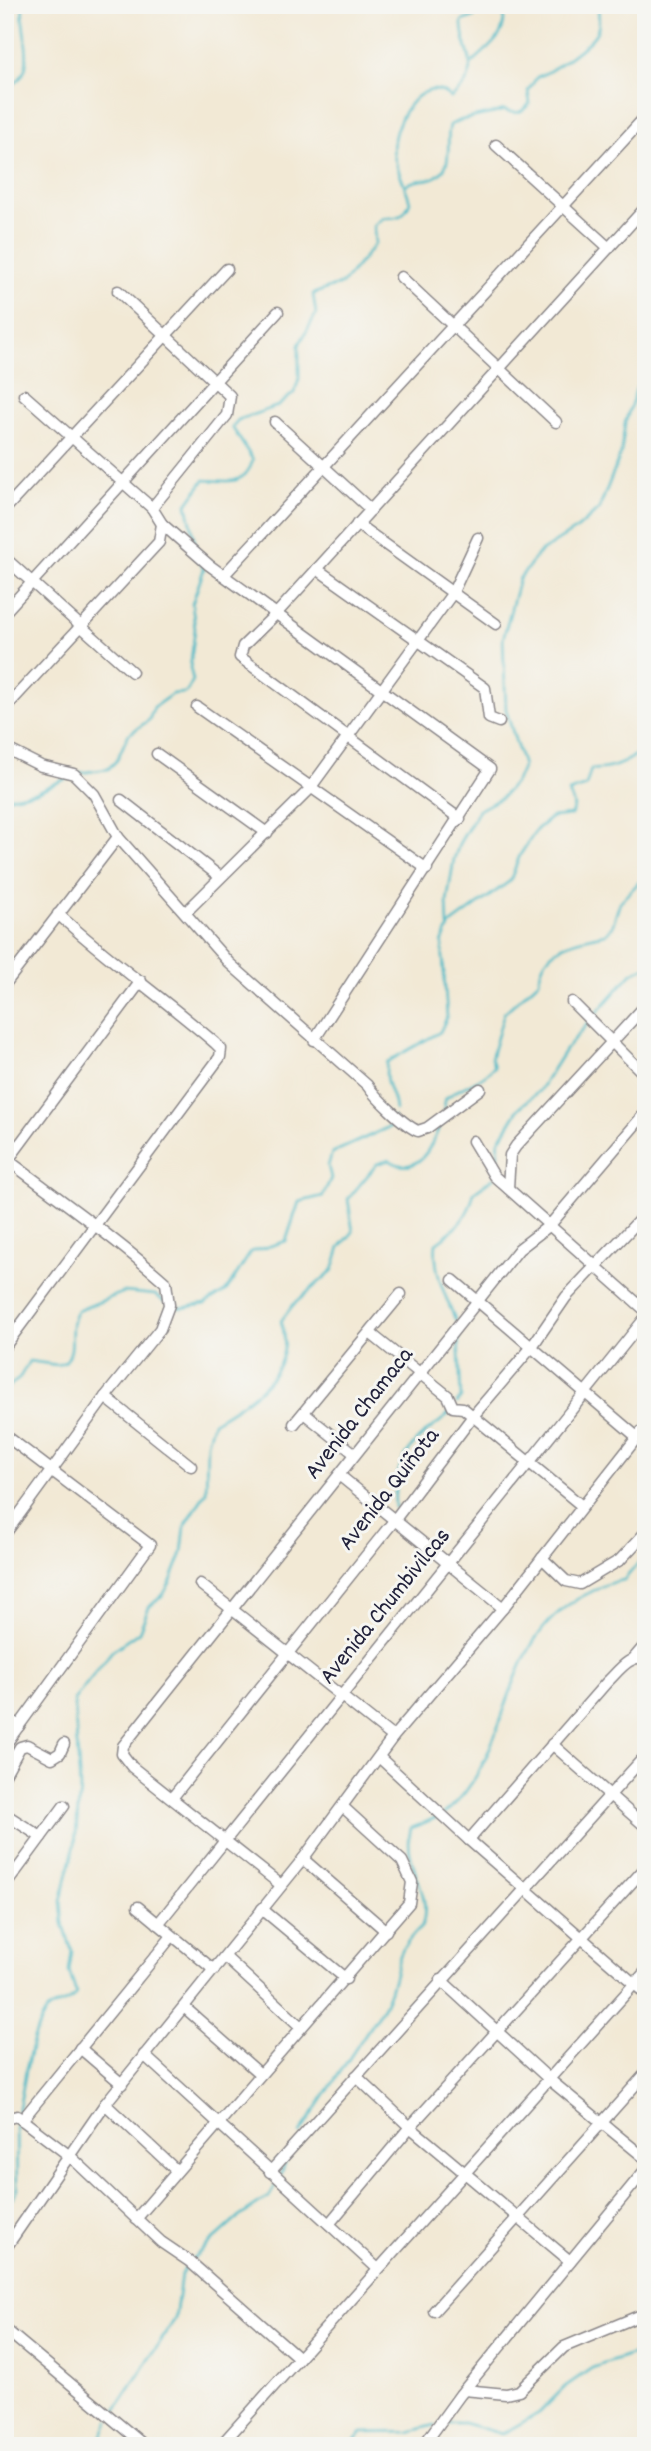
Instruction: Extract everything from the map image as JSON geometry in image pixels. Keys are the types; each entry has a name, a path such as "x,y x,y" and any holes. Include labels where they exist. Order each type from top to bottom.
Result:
{"street":[{"path":"223,575 646,116"},
{"path":"496,145 609,248"},
{"path":"460,819 240,657 243,646 317,569 646,207"},
{"path":"5,509 227,269"},
{"path":"401,277 556,422"},
{"path":"118,291 230,396 227,415 152,508"},
{"path":"5,612 278,312"},
{"path":"24,395 152,508 162,524 223,575 490,769 314,1040"},
{"path":"275,422 370,510"},
{"path":"5,708 159,542 162,524"},
{"path":"357,524 496,624"},
{"path":"186,912 219,876 267,833 311,787 453,593 478,538"},
{"path":"5,558 132,672"},
{"path":"317,569 485,688 489,719 499,722"},
{"path":"197,707 427,869"},
{"path":"5,748 41,766 74,775 94,794 118,837 229,963 367,1085 375,1097 395,1111 407,1126 418,1132 480,1089"},
{"path":"157,754 267,833"},
{"path":"121,800 219,876"},
{"path":"5,984 118,837"},
{"path":"5,1346 220,1057 221,1049 141,982 106,958 58,914"},
{"path":"5,1534 105,1397 160,1329 169,1305 166,1283 124,1247 6,1161 141,982"},
{"path":"572,1002 646,1076"},
{"path":"508,1188 510,1155 516,1146 646,1005"},
{"name":"Avenida Chamaca","path":"172,1798 132,1767 122,1754 123,1746 519,1249 550,1225 646,1112"},
{"path":"473,1141 494,1176 646,1311"},
{"name":"Avenida Quiñota","path":"172,1798 394,1522 473,1416 531,1348 566,1297 646,1213"},
{"path":"453,1280 636,1437"},
{"path":"294,1424 401,1294"},
{"name":"Avenida Chumbivilcas","path":"158,1924 449,1566 527,1462 646,1317"},
{"path":"370,1333 448,1396 453,1407 464,1408 582,1506"},
{"path":"105,1397 191,1466"},
{"path":"304,1414 355,1454"},
{"path":"5,2249 71,2157 105,2104 303,1859 393,1737 503,1608 646,1426"},
{"path":"5,1435 150,1545 5,1745"},
{"path":"339,1475 503,1608"},
{"path":"542,1558 566,1581 580,1584 620,1560 646,1532"},
{"path":"200,1584 230,1611 393,1737"},
{"path":"469,1840 607,1682 640,1658 646,1644"},
{"path":"5,1716 19,1726"},
{"path":"5,1774 20,1748 27,1745 52,1758 60,1754 64,1744"},
{"path":"552,1744 646,1827"},
{"path":"270,2172 646,1755"},
{"path":"380,1758 469,1840 646,1994"},
{"path":"172,1798 281,1885"},
{"path":"5,1886 64,1806"},
{"path":"136,2219 410,1903 412,1882 402,1861 343,1807"},
{"path":"5,1814 41,1837"},
{"path":"303,1859 386,1931"},
{"path":"329,2224 410,2127 646,1867"},
{"path":"138,1907 214,1970"},
{"path":"262,1909 346,1979"},
{"path":"22,2120 80,2048 106,2022 172,1936"},
{"path":"225,1957 301,2027"},
{"path":"220,2446 646,1970"},
{"path":"441,1980 550,2080 646,2159"},
{"path":"184,2007 260,2074"},
{"path":"80,2048 122,2084"},
{"path":"144,2055 378,2269"},
{"path":"434,2311 646,2073"},
{"path":"356,2076 410,2127 570,2261"},
{"path":"105,2104 177,2171"},
{"path":"5,2119 17,2116 71,2157 136,2219 299,2358"},
{"path":"423,2446 464,2390 646,2169"},
{"path":"464,2390 506,2394 519,2391 564,2347 646,2313"},
{"path":"5,2329 145,2446"}],"waterway":[{"path":"5,89 17,82 26,64 23,5"},
{"path":"196,547 187,504 204,480 234,480 245,475 250,469 253,460 232,427 238,420 278,406 294,393 299,379 299,345 316,314 313,294 343,283 375,244 374,225 383,218 400,216 408,207 410,202 394,155 396,130 409,105 419,96 429,91 440,91 451,98 462,87 471,69 462,21 474,17 480,5"},
{"path":"473,62 498,38 503,25 504,5"},
{"path":"407,185 441,173 447,161 450,125 463,119 504,110 518,112 527,106 530,103 528,91 537,77 569,58 596,33 599,23 598,5"},
{"path":"448,926 447,902 454,859 460,842 479,810 501,798 516,781 523,766 506,710 503,639 519,579 540,552 578,528 599,509 621,453 625,423 646,360"},
{"path":"79,773 108,769 117,760 128,735 149,720 154,707 172,694 186,693 193,680 190,668 195,629 192,604 204,569 201,563"},
{"path":"395,1110 387,1083 387,1062 440,1032 447,1017 442,943 450,925 510,881 520,855 537,829 552,817 571,815 574,806 569,792 586,786 591,769 622,763 636,755 646,743"},
{"path":"5,798 36,792 70,777"},
{"path":"444,1111 445,1099 483,1077 494,1067 491,1058 504,1013 539,981 546,959 562,946 605,934 612,927 620,902 646,875"},
{"path":"593,1017 632,973 646,967"},
{"path":"496,1173 499,1141 519,1108 539,1091 565,1050 589,1022"},
{"path":"170,1306 182,1308 205,1304 226,1291 251,1252 286,1241 299,1202 323,1196 331,1178 328,1166 332,1153 391,1126 393,1117"},
{"path":"18,2112 31,2049 39,2025 48,2010 70,2000 76,1993 69,1971 72,1951 63,1923 61,1901 75,1844 80,1788 74,1700 112,1651 139,1632 149,1607 163,1595 171,1581 182,1553 185,1526 206,1492 207,1443 213,1422 256,1393 277,1369 285,1339 281,1321 293,1305 333,1270 340,1247 353,1232 348,1199 377,1164 389,1160 399,1165 408,1165 422,1158 433,1142 440,1124"},
{"path":"456,1321 438,1273 436,1243 461,1221 474,1192 493,1178"},
{"path":"5,1389 19,1379 29,1361 57,1365 65,1362 71,1350 72,1324 77,1311 124,1292 155,1295 165,1302"},
{"path":"457,1403 461,1397 458,1330"},
{"path":"395,1508 395,1486 404,1458 417,1441 451,1411"},
{"path":"444,1814 467,1789 484,1761 520,1669 535,1640 556,1615 585,1595 624,1580 646,1554"},
{"path":"300,2133 383,2007 404,1947 422,1926 424,1900 413,1866 409,1841 411,1828 438,1817"},
{"path":"5,2199 13,2197 17,2188 16,2122"},
{"path":"281,2174 286,2160"},
{"path":"191,2260 239,2217 269,2197 277,2183"},
{"path":"112,2416 175,2319 181,2274 187,2265"},
{"path":"445,2423 464,2423 502,2434 539,2413 566,2386 592,2368 646,2350"},
{"path":"97,2446 109,2421"},
{"path":"349,2446 362,2433 409,2432 435,2425"}]}
